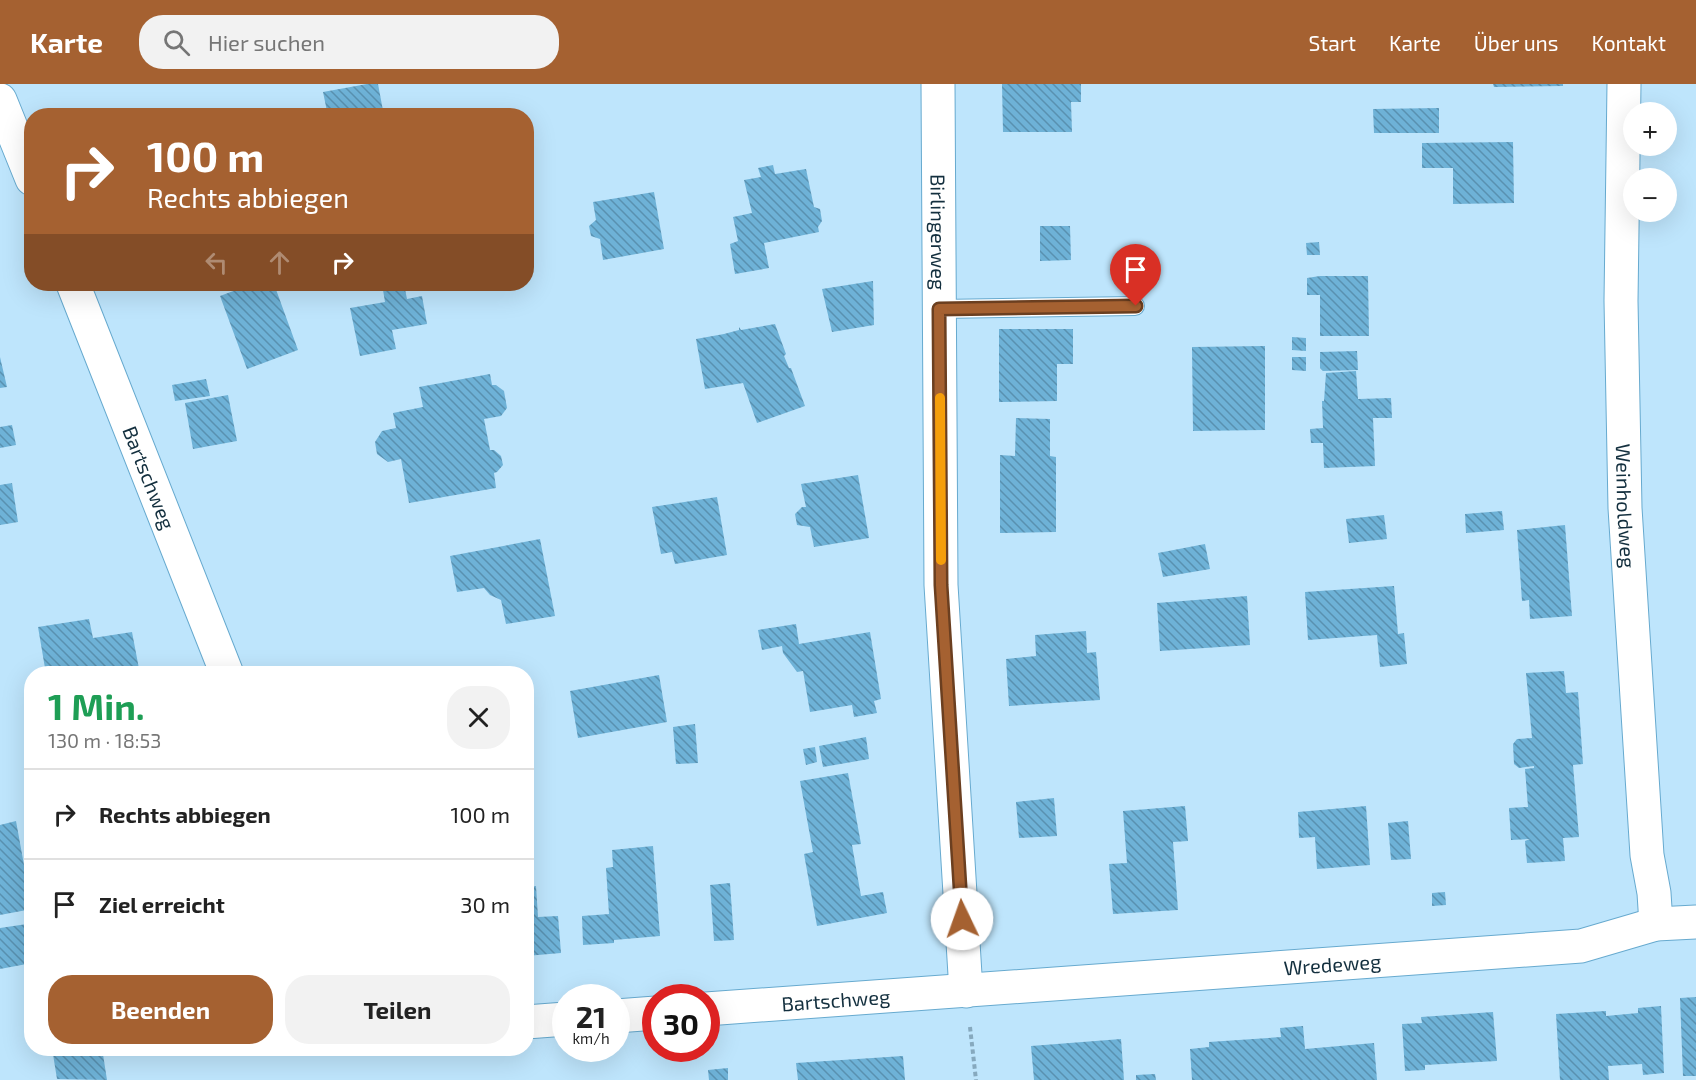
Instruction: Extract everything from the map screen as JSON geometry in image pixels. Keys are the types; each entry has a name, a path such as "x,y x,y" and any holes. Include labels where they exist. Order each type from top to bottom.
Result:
{"street":[{"name":"Birlingerweg","path":"938,84 941,585 966,991"},
{"name":"Weinholdweg","path":"1624,84 1621,301 1625,508 1647,855 1654,892 1656,924"},
{"path":"0,100 24,160"},
{"name":"Bartschweg","path":"75,291 224,666"},
{"name":"Wredeweg","path":"966,991 1581,946 1656,924 1696,922"},
{"name":"Bartschweg","path":"720,1008 966,991"},
{"path":"534,1021 552,1020"}],"lane":[{"path":"939,309 1136,306"}],"path":[{"path":"966,991 976,1080"}],"building":[{"path":"378,84 382,108 326,108 323,92"},
{"path":"1002,84 1081,84 1081,102 1071,102 1072,132 1003,132"},
{"path":"1493,84 1563,84 1563,86 1494,87"},
{"path":"1439,108 1439,133 1374,133 1373,109"},
{"path":"1513,142 1514,203 1453,204 1453,168 1422,168 1422,143"},
{"path":"773,165 775,174 806,169 814,207 820,209 822,221 818,227 819,232 764,243 769,268 735,274 730,244 738,241 733,217 752,213 744,180 761,177 758,168"},
{"path":"654,192 664,249 603,260 600,239 591,236 589,226 596,220 593,202"},
{"path":"1040,226 1070,226 1071,260 1040,261"},
{"path":"1319,242 1320,255 1307,255 1306,243"},
{"path":"1368,276 1369,336 1320,336 1320,295 1307,295 1307,278"},
{"path":"873,281 874,325 832,332 822,289"},
{"path":"233,291 277,291 298,350 247,369 220,296"},
{"path":"383,291 405,291 407,299 422,296 427,324 392,330 396,349 360,356 350,308 385,302"},
{"path":"775,324 786,354 784,356 791,368 805,406 757,423 743,383 705,389 696,339 739,330 739,327 741,330"},
{"path":"999,329 1073,329 1073,364 1057,364 1057,401 999,402"},
{"path":"1292,337 1306,338 1306,351 1292,350"},
{"path":"1265,346 1265,430 1193,431 1192,347"},
{"path":"1357,351 1358,370 1323,371 1320,368 1320,352"},
{"path":"0,357 7,387 0,388"},
{"path":"1292,357 1306,357 1306,371 1292,370"},
{"path":"1356,371 1358,399 1391,398 1392,418 1373,418 1375,466 1324,468 1323,443 1311,443 1310,429 1323,428 1322,401 1324,401 1326,373"},
{"path":"490,374 492,385 504,391 507,408 501,416 484,419 490,450 494,450 501,456 503,465 494,473 496,488 409,503 401,459 388,462 377,454 375,442 382,431 396,428 393,413 423,407 419,387"},
{"path":"206,379 210,396 175,401 172,385"},
{"path":"228,395 237,441 193,449 185,403"},
{"path":"1016,418 1050,419 1050,456 1056,457 1056,532 1000,533 1000,455 1015,456"},
{"path":"12,425 16,445 0,448 0,427"},
{"path":"858,475 869,538 814,547 810,527 797,525 795,514 802,507 806,507 801,484"},
{"path":"12,483 18,522 0,525 0,485"},
{"path":"717,497 727,555 675,564 672,552 661,554 652,507"},
{"path":"1502,511 1504,530 1466,533 1465,514"},
{"path":"1384,515 1387,539 1349,543 1346,519"},
{"path":"1565,525 1572,616 1530,619 1529,600 1522,601 1517,530"},
{"path":"540,539 555,616 506,624 501,600 490,595 484,588 457,592 450,556"},
{"path":"1205,544 1210,569 1163,577 1158,553"},
{"path":"1394,586 1398,634 1404,633 1407,664 1380,667 1377,635 1308,640 1305,592"},
{"path":"1247,596 1250,645 1160,651 1157,603"},
{"path":"89,619 93,638 132,632 138,666 45,666 38,627"},
{"path":"796,624 799,644 870,632 881,699 874,701 877,713 854,717 852,705 810,712 803,671 797,672 783,653 782,646 762,650 758,630"},
{"path":"1086,631 1087,653 1096,652 1100,700 1009,706 1006,659 1036,656 1035,635"},
{"path":"1564,671 1566,693 1578,692 1583,764 1573,765 1579,837 1563,838 1565,861 1527,863 1525,841 1530,839 1511,840 1509,808 1528,807 1525,769 1534,768 1534,766 1519,768 1514,764 1513,744 1517,739 1532,738 1526,673"},
{"path":"659,675 667,722 578,738 570,691"},
{"path":"695,724 698,763 676,764 673,727"},
{"path":"866,737 869,759 823,767 819,746"},
{"path":"815,747 817,762 806,765 803,749"},
{"path":"848,773 861,844 852,845 861,896 883,892 887,913 817,926 804,854 813,852 800,781"},
{"path":"1054,798 1057,836 1019,838 1016,802"},
{"path":"1185,806 1188,841 1173,842 1178,910 1113,914 1109,864 1127,863 1123,811"},
{"path":"1366,806 1370,865 1317,869 1315,837 1299,838 1298,812"},
{"path":"16,821 24,865 24,910 0,915 0,825"},
{"path":"1408,821 1411,859 1391,860 1388,823"},
{"path":"653,846 660,936 583,945 582,916 609,914 606,868 613,867 612,850"},
{"path":"730,883 734,940 714,941 710,885"},
{"path":"534,886 536,886 538,917 558,916 561,953 534,955"},
{"path":"1445,892 1446,905 1432,906 1432,893"},
{"path":"24,924 24,964 0,969 0,928"},
{"path":"1696,997 1696,1076 1683,1076 1680,998"},
{"path":"1661,1006 1664,1073 1643,1075 1642,1064 1608,1066 1609,1080 1560,1080 1556,1014 1606,1011 1606,1016 1638,1013 1638,1008"},
{"path":"1493,1012 1497,1061 1425,1065 1425,1070 1405,1071 1402,1024 1422,1023 1421,1017"},
{"path":"1303,1026 1305,1049 1374,1043 1377,1080 1192,1080 1190,1049 1209,1047 1209,1042 1281,1037 1280,1028"},
{"path":"1121,1039 1124,1080 1034,1080 1031,1046"},
{"path":"53,1056 103,1056 107,1080 57,1079"},
{"path":"903,1056 905,1080 798,1080 796,1063"},
{"path":"728,1068 728,1080 709,1080 708,1070"},
{"path":"1155,1074 1156,1080 1136,1080 1136,1075"}],"slow traffic":[{"path":"940,398 941,560"}],"route":[{"path":"962,919 941,585 939,309 1136,306"}]}
